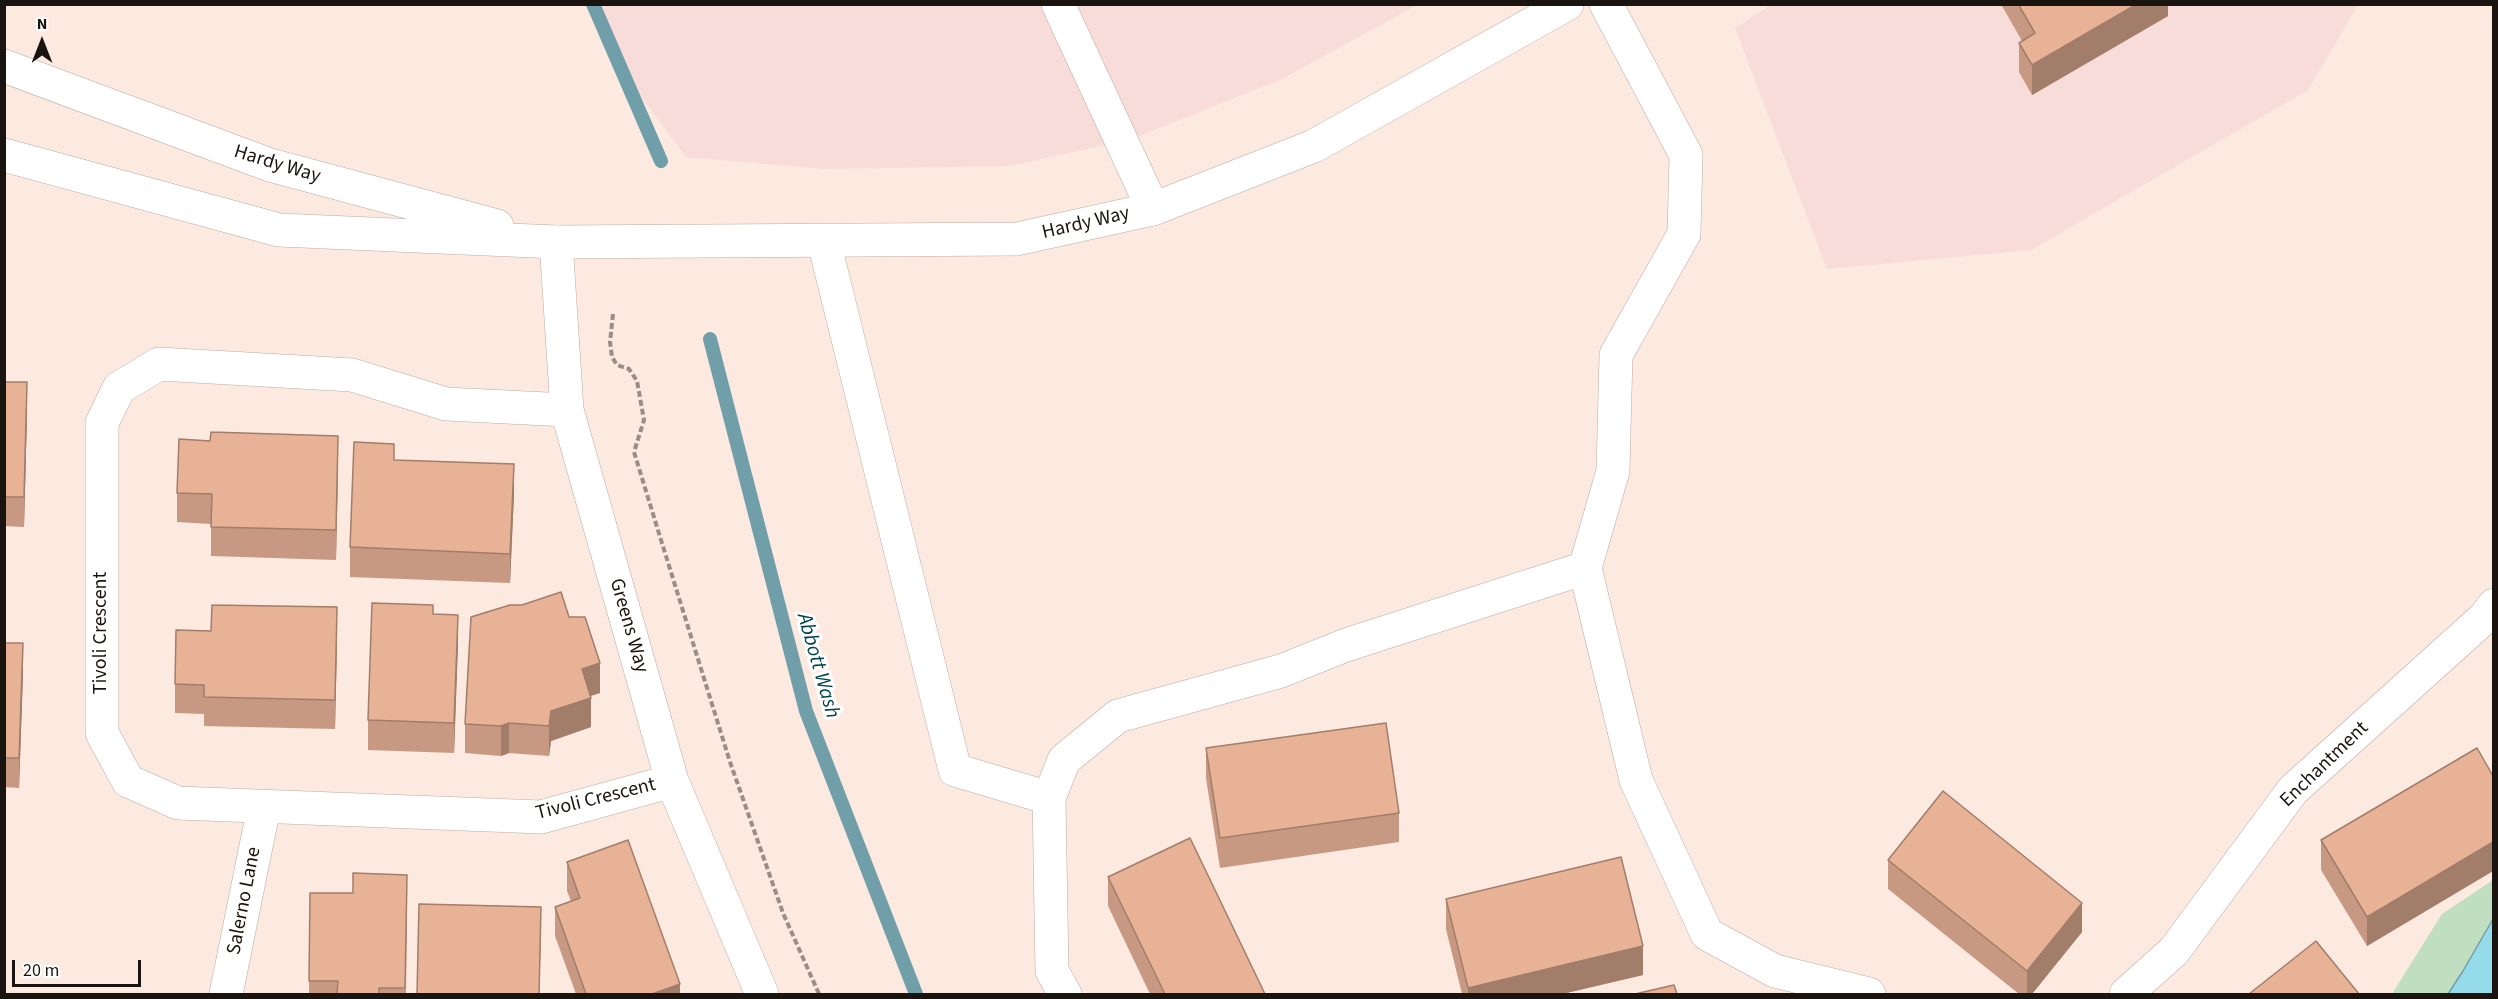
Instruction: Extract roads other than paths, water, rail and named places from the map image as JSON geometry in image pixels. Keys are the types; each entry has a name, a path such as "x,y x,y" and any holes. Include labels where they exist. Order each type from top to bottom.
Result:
{"street":[{"path":"1058,4 1154,209"},
{"name":"Hardy Way","path":"4,155 279,230 556,242 1017,239 1154,209 1314,146 1567,4"},
{"path":"1606,4 1686,155 1684,234 1616,355 1613,471 1585,567 1636,780 1707,934 1775,971 1869,994"},
{"name":"Hardy Way","path":"4,66 270,165 556,242"},
{"name":"Greens Way","path":"556,242 567,410 672,781 762,994"},
{"path":"824,242 955,770 1049,798"},
{"name":"Tivoli Crescent","path":"567,410 446,404 352,375 159,364 119,388 102,423 102,733 128,781 178,803 541,817 672,781"},
{"path":"1065,994 1052,971 1049,798 1064,760 1118,716 1281,671 1346,645 1585,567"},
{"name":"Enchantment","path":"2126,994 2174,951 2293,790 2484,618 2493,605"},
{"name":"Salerno Lane","path":"226,994 264,807"}],"water":[{"path":"2493,919 2493,994 2448,994 2463,971"}],"waterway":[{"path":"593,4 661,161"},
{"name":"Abbott Wash","path":"710,339 806,711 916,994"}]}
